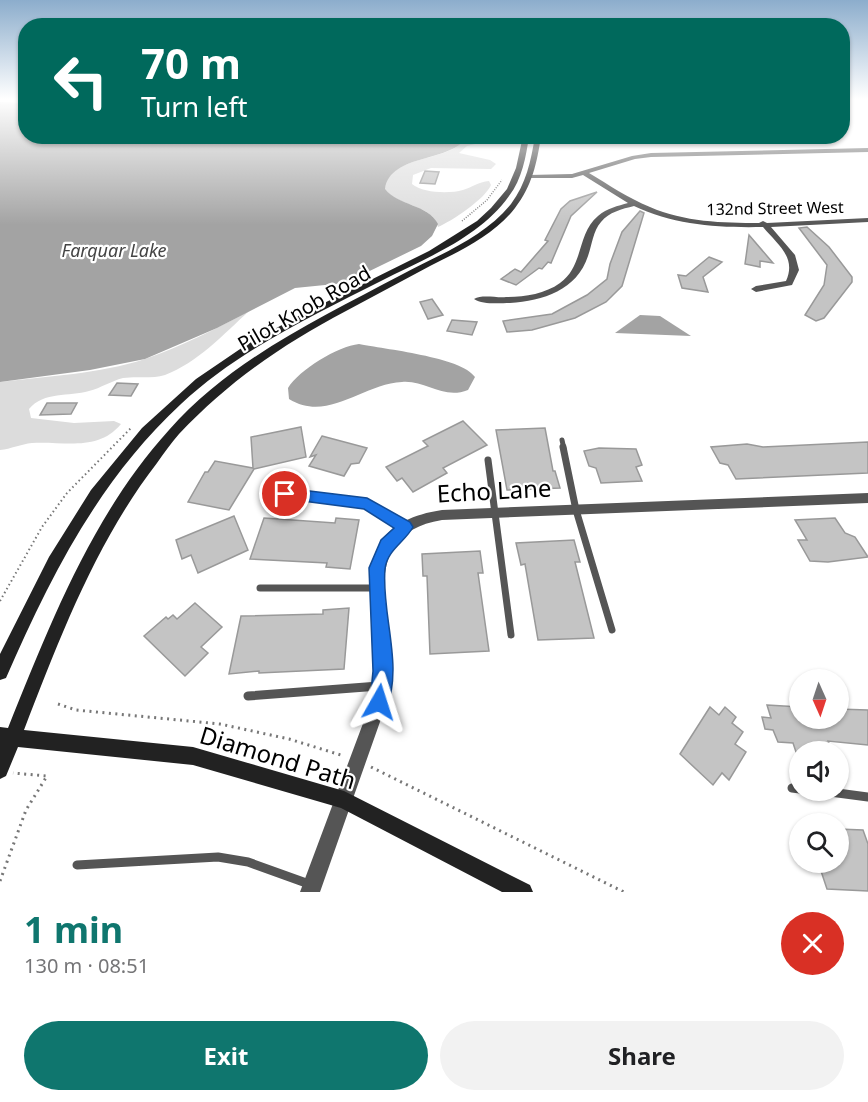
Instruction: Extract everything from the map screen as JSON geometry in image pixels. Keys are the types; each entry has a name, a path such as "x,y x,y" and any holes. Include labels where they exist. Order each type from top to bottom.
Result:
{"main road":[{"name":"Pilot Knob Road","path":"0,672 48,567 84,508 112,470 164,413 211,373 250,345 463,234 499,204 517,177 524,144"},
{"name":"Pilot Knob Road","path":"6,772 7,736 72,589 97,539 146,466 187,418 226,383 274,348 484,232 515,203 531,177 537,144"},
{"path":"517,177 531,177"},
{"name":"Diamond Path","path":"7,736 193,756 344,801 523,892"}],"street":[{"path":"531,177 585,173 634,157 651,155 868,150"},
{"name":"132nd Street West","path":"585,173 635,203 655,212 693,222 868,220"},
{"path":"479,299 518,301 532,298 560,286 577,271 596,222 609,212 635,203"},
{"path":"756,289 789,283 795,270 791,255 763,223"},
{"name":"Echo Lane","path":"311,889 376,717 382,686 376,588 381,555 387,545 405,527 429,517 868,498"}],"lane":[{"path":"562,440 576,510 612,630"},
{"path":"488,460 511,635"},
{"path":"285,494 367,504 405,527"},
{"path":"260,588 376,588"},
{"path":"248,696 382,686"},
{"path":"849,794 868,796"},
{"path":"77,865 218,857 248,862 311,889"}],"path":[{"path":"0,881 26,810 47,776 6,772"}],"shaded area":[{"path":"475,144 467,146 459,153 490,160 496,164 491,169 431,168 413,175 412,184 423,189 444,192 467,189 489,181 491,185 488,191 451,220 438,227 430,214 397,199 384,189 389,177 398,169 409,163 448,151 458,145"},
{"path":"249,311 199,356 177,370 155,377 123,378 89,391 49,397 35,403 29,409 31,418 74,423 114,421 121,424 112,433 91,442 32,443 0,450 0,382 73,374 128,364 185,343"}],"water":[{"name":"Farquar Lake","path":"0,142 18,142 18,144 460,144 449,151 410,163 389,177 385,189 391,195 427,212 438,224 432,236 421,246 345,283 295,288 217,328 145,359 90,370 0,382"},
{"path":"640,315 660,316 691,336 615,333"},
{"path":"359,344 439,359 467,370 475,377 468,390 451,393 411,382 402,382 387,384 331,405 317,407 303,405 289,399 288,388 301,374 330,354"}],"building":[{"path":"425,171 439,172 435,184 420,183"},
{"path":"597,192 571,216 551,263 548,262 542,269 539,268 516,285 501,279 515,269 521,272 548,241 545,240 561,209 570,201"},
{"path":"640,211 644,213 622,286 606,302 575,318 532,330 507,332 503,321 552,314 587,295 607,279 622,232"},
{"path":"807,227 829,247 852,277 852,282 824,318 816,321 805,315 824,285 827,265 799,228"},
{"path":"749,235 773,263 760,261 760,267 745,264"},
{"path":"709,257 722,262 703,277 708,292 682,288 678,275 686,276"},
{"path":"432,299 443,315 428,319 420,302"},
{"path":"452,320 477,322 472,335 447,331"},
{"path":"117,383 138,384 131,396 109,395"},
{"path":"47,403 77,403 71,414 40,415"},
{"path":"463,421 487,445 443,468 447,473 413,492 402,478 397,481 386,467 428,446 423,441"},
{"path":"301,427 306,457 254,469 229,510 188,502 205,472 208,472 215,461 253,468 251,437"},
{"path":"545,428 553,471 555,471 560,488 507,490 496,430"},
{"path":"322,436 367,448 359,463 351,464 344,476 309,466 316,455 310,457"},
{"path":"868,442 868,473 736,479 728,465 720,463 711,447 747,444 763,447"},
{"path":"599,448 636,449 642,465 636,467 642,481 601,483 596,468 589,466 584,451"},
{"path":"234,516 248,550 198,573 191,555 182,559 176,540"},
{"path":"264,518 335,523 336,518 359,520 350,569 326,567 327,563 250,559"},
{"path":"835,518 845,533 855,537 868,557 828,562 810,561 798,540 807,540 795,520"},
{"path":"574,540 580,562 575,562 594,638 538,640 525,564 521,565 516,543"},
{"path":"480,551 483,573 478,573 489,651 430,654 427,576 423,576 422,554"},
{"path":"195,603 222,627 201,647 208,653 185,676 144,636 166,617 168,619 173,615 177,619"},
{"path":"349,608 344,669 229,674 241,616 323,614 323,610"},
{"path":"767,705 789,706 789,729 849,729 849,709 868,710 868,745 849,743 849,741 778,742 773,730 765,729 762,717 771,718"},
{"path":"710,707 719,715 725,707 736,717 732,723 743,732 735,744 746,752 729,780 722,773 713,785 680,754"},
{"path":"849,829 863,830 868,844 868,891 827,889 822,873 849,873"}],"route":[{"path":"285,494 367,504 405,527 387,545 377,568 376,588 383,671 379,702"}]}
